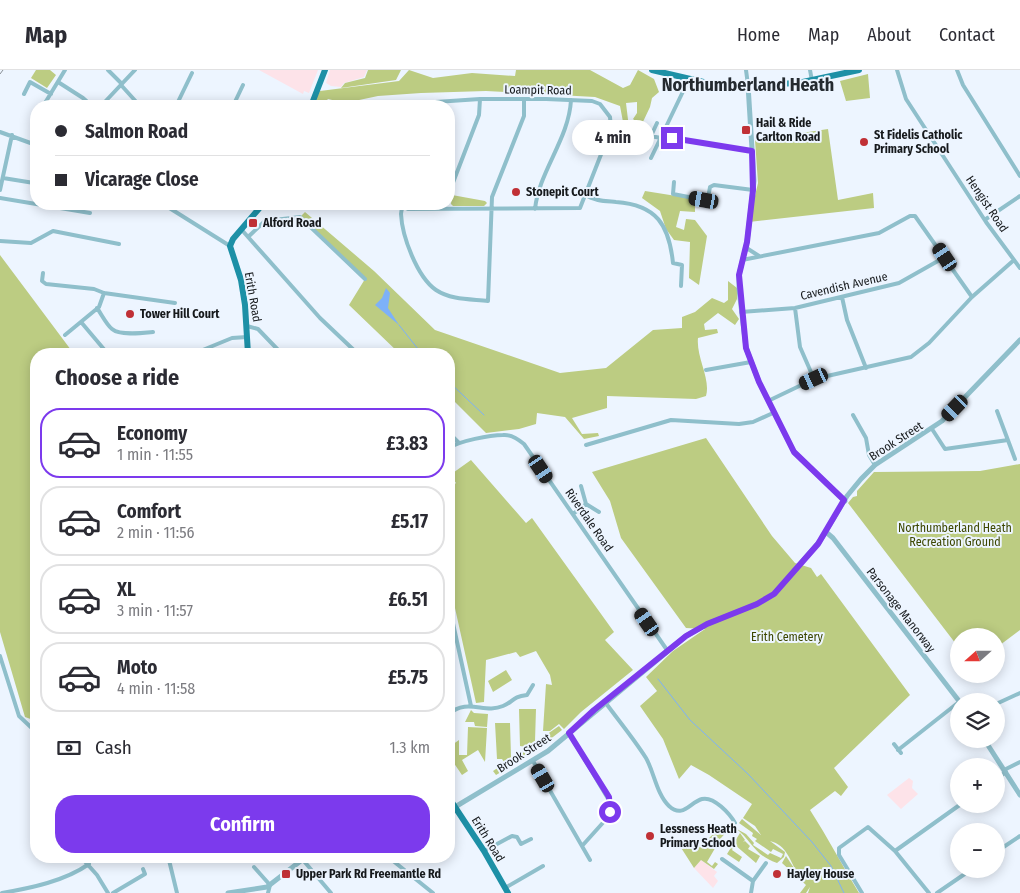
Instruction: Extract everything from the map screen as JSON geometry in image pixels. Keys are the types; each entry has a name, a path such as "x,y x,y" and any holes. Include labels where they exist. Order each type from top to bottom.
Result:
{"main road":[{"path":"313,100 325,70"},
{"path":"652,70 725,85 812,81 859,70"},
{"path":"230,246 257,210"},
{"name":"Erith Road","path":"230,246 241,280 248,326 248,348"},
{"name":"Erith Road","path":"455,807 484,851 506,891"}],"street":[{"path":"47,100 65,70"},
{"path":"108,70 135,100"},
{"path":"107,100 135,70"},
{"path":"746,70 753,190 739,275 744,336 750,362 773,413 794,452 844,500"},
{"path":"810,70 812,81"},
{"name":"Hengist Road","path":"897,70 906,99 1020,268"},
{"path":"957,70 963,85 1020,176"},
{"path":"179,100 192,72"},
{"path":"651,158 689,79"},
{"path":"24,94 30,82 50,94"},
{"path":"58,82 85,100"},
{"path":"236,100 243,85"},
{"path":"455,177 479,115 480,99"},
{"path":"401,210 407,244 420,271 435,290 456,298 488,300 491,209 494,189 524,116 524,99"},
{"name":"Loampit Road","path":"433,100 570,100 600,104 606,110 611,121 609,134 586,195"},
{"path":"535,209 540,191 568,122 570,100"},
{"path":"651,136 657,123"},
{"path":"0,132 30,142"},
{"path":"640,134 661,138"},
{"path":"0,190 12,135"},
{"path":"672,138 752,151"},
{"path":"3,178 30,182"},
{"path":"674,182 673,194 704,200 708,198 710,187 714,185 753,190"},
{"path":"455,209 578,209 586,195 598,200 634,204 657,216 671,242 674,262 676,265 682,265 681,286"},
{"path":"986,219 1020,196"},
{"path":"0,198 30,203"},
{"path":"72,210 90,213"},
{"path":"173,210 230,246"},
{"path":"742,260 879,234 910,216 920,220 972,297"},
{"path":"248,237 265,221 300,217 365,279"},
{"path":"241,230 320,318 352,348"},
{"path":"0,241 32,243 53,231 119,244"},
{"path":"745,247 759,256"},
{"name":"Cavendish Avenue","path":"741,312 794,308 899,284 945,257"},
{"path":"768,401 814,379 911,357 972,297 1014,260"},
{"path":"43,274 42,281 46,284 94,289 104,293 175,303"},
{"path":"66,335 97,308 104,293"},
{"path":"842,297 847,320 866,368"},
{"path":"97,308 112,329 117,332 153,332"},
{"path":"794,308 800,347 814,379"},
{"path":"81,322 103,348"},
{"path":"248,326 258,328 276,348"},
{"path":"208,348 232,338 248,337"},
{"name":"Brook Street","path":"455,807 533,761 686,636 707,624 757,604 774,594 807,558 857,483 875,465 932,429 1020,340"},
{"path":"706,370 750,362"},
{"path":"997,411 1014,459"},
{"path":"586,445 671,420 739,424 753,422 773,413"},
{"path":"854,415 866,438 869,455 875,465"},
{"path":"932,429 945,449 1008,440"},
{"name":"Riverdale Road","path":"455,445 503,435 518,439 524,444 667,650"},
{"path":"455,439 459,443"},
{"path":"582,486 586,504 599,512"},
{"path":"573,514 586,504"},
{"name":"Parsonage Manorway","path":"826,532 833,538 952,693"},
{"path":"455,633 471,706"},
{"path":"0,656 19,716 30,727"},
{"path":"455,710 460,707 471,706 502,707 515,697 528,695 533,686"},
{"path":"1005,700 1020,693"},
{"path":"605,702 646,757 663,799 669,806 678,811 688,809 700,799 707,799 724,810 735,823"},
{"path":"894,744 900,752 926,726 950,709"},
{"path":"569,733 610,802 609,816 582,846"},
{"path":"533,761 590,860"},
{"path":"1020,762 1005,771 1020,795"},
{"path":"895,851 950,812"},
{"path":"862,893 839,855 839,848 868,827 895,851 929,893"},
{"path":"484,851 512,836 516,837 521,844 531,839"},
{"path":"1005,846 1020,836"},
{"path":"722,860 753,881"},
{"path":"170,863 176,893"},
{"path":"228,893 270,885 299,863"},
{"path":"309,863 331,893"},
{"path":"396,863 433,893"},
{"path":"751,893 753,881 766,863"},
{"path":"2,893 30,891 89,864 108,893"},
{"path":"506,891 543,866"},
{"path":"254,867 270,885"},
{"path":"113,893 145,874 143,869"},
{"path":"937,893 959,878"},
{"path":"268,893 270,885"},
{"path":"258,888 263,893"}],"shaded area":[{"path":"259,70 318,70 309,93 304,91 303,94"},
{"path":"330,70 367,70 364,77 344,83 341,87 331,86 326,83"},
{"path":"909,778 913,781 912,788 918,794 901,809 887,795"},
{"path":"701,860 717,872 714,876 718,881 713,888 694,868"}],"green space":[{"path":"36,70 50,70 56,75 47,88 31,78"},
{"path":"368,70 401,70 396,80 341,88 345,83 365,78"},
{"path":"409,70 433,78 472,73 515,76 516,70 590,70 623,88 630,85 638,70 654,79 659,92 652,98 641,126 633,119 637,113 637,102 626,103 629,128 624,127 620,106 595,97 486,91 378,96 359,100 315,100 320,91 399,81"},
{"path":"868,74 870,98 846,101 840,81"},
{"path":"828,129 838,200 873,193 874,208 749,222 758,183 755,140"},
{"path":"645,191 695,199 695,212 680,211 676,227 684,230 686,219 695,220 707,236 699,285 689,278 690,242 674,240 666,229 660,211 642,198"},
{"path":"455,196 485,201 487,203 484,206 455,206"},
{"path":"305,212 374,271 435,330 560,373 606,368 653,330 682,328 682,317 695,312 712,298 724,303 728,300 728,281 737,288 737,299 732,309 739,319 735,325 718,313 704,324 705,330 717,329 718,333 698,338 699,353 707,382 706,396 696,399 607,396 607,408 572,418 582,434 598,433 599,436 584,439 565,417 537,413 536,424 519,429 486,433 455,402 455,348 394,348 349,305 365,279 300,217"},
{"path":"0,255 70,348 30,348 30,719 25,717 0,632"},
{"name":"Erith Cemetery","path":"706,438 772,536 795,563 811,568 817,577 821,574 910,695 834,768 848,787 841,796 835,791 810,810 859,893 808,893 810,887 806,893 800,893 806,885 782,863 786,856 798,874 790,859 784,850 780,846 770,841 785,852 784,857 777,863 758,852 735,828 746,834 754,843 753,845 768,855 770,853 781,858 783,854 773,849 771,852 755,841 757,839 752,836 753,833 739,823 742,819 761,835 755,826 743,818 752,804 691,765 679,779 663,739 640,706 657,691 646,677 673,651 705,629 686,628 621,538 610,501 592,472"},
{"path":"471,460 526,523 532,518 614,632 605,640 633,670 581,712 564,729 559,724 550,731 543,731 546,684 552,685 550,675 536,651 520,657 516,652 486,660 484,702 476,703 455,608 455,471"},
{"name":"Northumberland Heath Recreation Ground","path":"1020,464 1020,630 1005,641 1005,628 950,628 950,636 848,503 853,497 857,496 857,491 874,472 980,471"},
{"path":"506,670 512,680 493,692 488,681"},
{"path":"519,709 536,709 535,741 526,747 520,746"},
{"path":"471,710 474,713 488,714 487,727 475,726 474,722 465,722"},
{"path":"495,723 510,723 511,757 504,762 502,759 497,759"},
{"path":"559,726 562,730 531,754 527,748"},
{"path":"468,727 487,728 485,762 478,750 462,760 468,771 462,775 455,765 455,743 459,740 459,755 467,755"},
{"path":"526,749 530,755 496,775 493,771"},
{"path":"725,824 730,828 721,838 707,862 712,866 715,862 718,864 714,869 701,860 694,868 678,843 685,840 694,852 723,825 721,830"},
{"path":"740,833 745,840 743,842 745,841 750,846 748,849 760,856 756,863 735,845 732,850 742,857 739,862 727,854"}],"water":[{"path":"386,288 390,293 388,308 399,325 375,305 382,298"}],"waterway":[{"path":"399,325 417,348"},
{"path":"455,388 484,415"},
{"path":"658,679 690,720 748,774 812,842 831,866 844,893"}],"railway":[{"path":"0,74 3,70"}],"place":[{"name":"Hail & Ride Carlton Road","path":"746,130"},
{"name":"St Fidelis Catholic Primary School","path":"864,142"},
{"name":"Stonepit Court","path":"516,192"},
{"name":"Alford Road","path":"253,223"},
{"name":"Tower Hill Court","path":"130,314"},
{"name":"Lessness Heath Primary School","path":"650,836"},
{"name":"Upper Park Rd Freemantle Rd","path":"286,874"},
{"name":"Hayley House","path":"777,874"}],"district":[{"name":"Northumberland Heath","path":"748,85"}],"route":[{"path":"610,812 609,797 569,733 594,710 686,636 714,620 739,612 774,594 785,584 818,544 844,500 799,459 794,452 759,382 746,348 739,275 747,242 754,181 752,151 672,138"}]}
